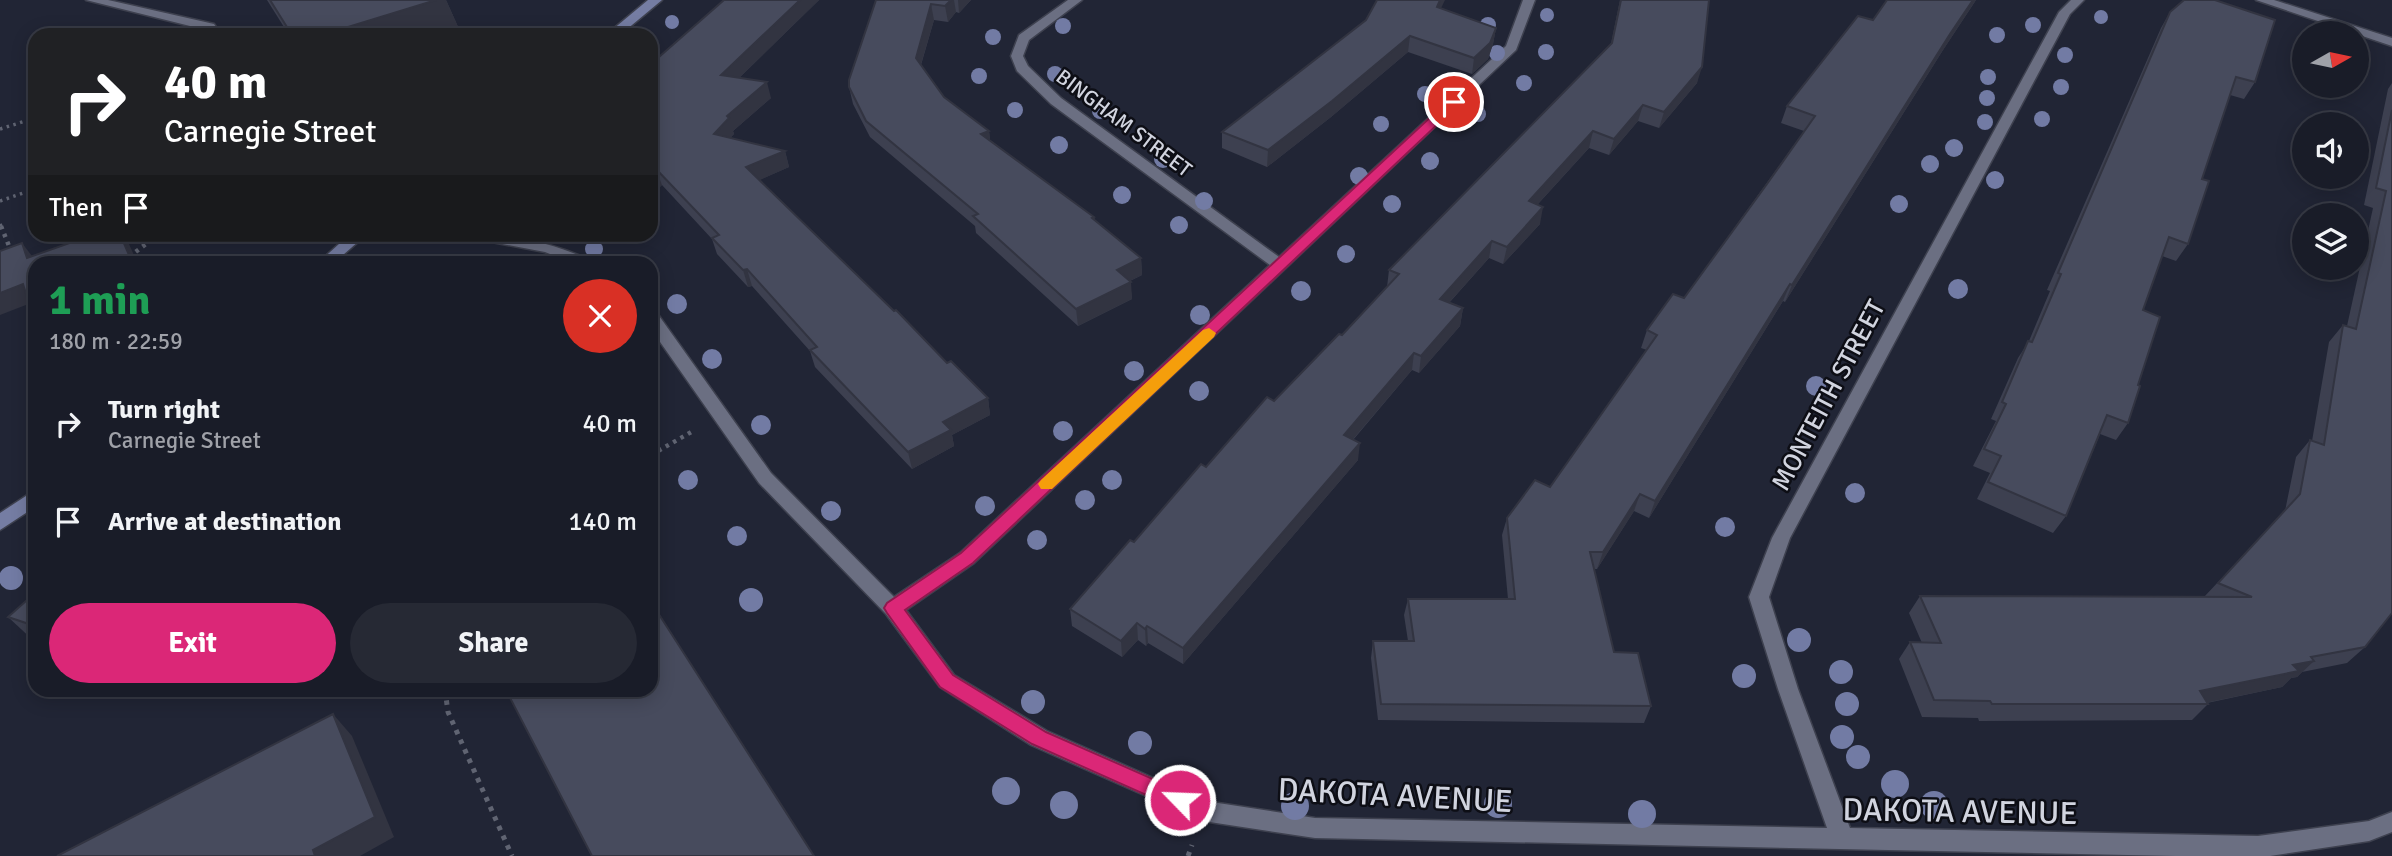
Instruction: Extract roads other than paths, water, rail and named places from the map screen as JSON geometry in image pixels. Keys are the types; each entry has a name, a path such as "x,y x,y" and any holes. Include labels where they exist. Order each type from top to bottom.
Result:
{"street":[{"path":"92,0 210,27"},
{"path":"621,28 656,0"},
{"name":"BINGHAM STREET","path":"1076,0 1023,38 1017,56 1022,68 1056,101 1281,266"},
{"path":"893,608 967,558 1512,47 1529,0"},
{"name":"MONTEITH STREET","path":"1843,840 1788,689 1759,597 1781,538 2065,12 2078,0"},
{"path":"2262,0 2392,43"},
{"path":"333,256 350,242"},
{"path":"517,242 549,248 568,256"},
{"name":"DAKOTA AVENUE","path":"658,327 765,478 893,608 947,681 1039,738 1203,811 1315,828 2260,852 2369,831 2392,822"},
{"path":"0,523 28,502"}]}
